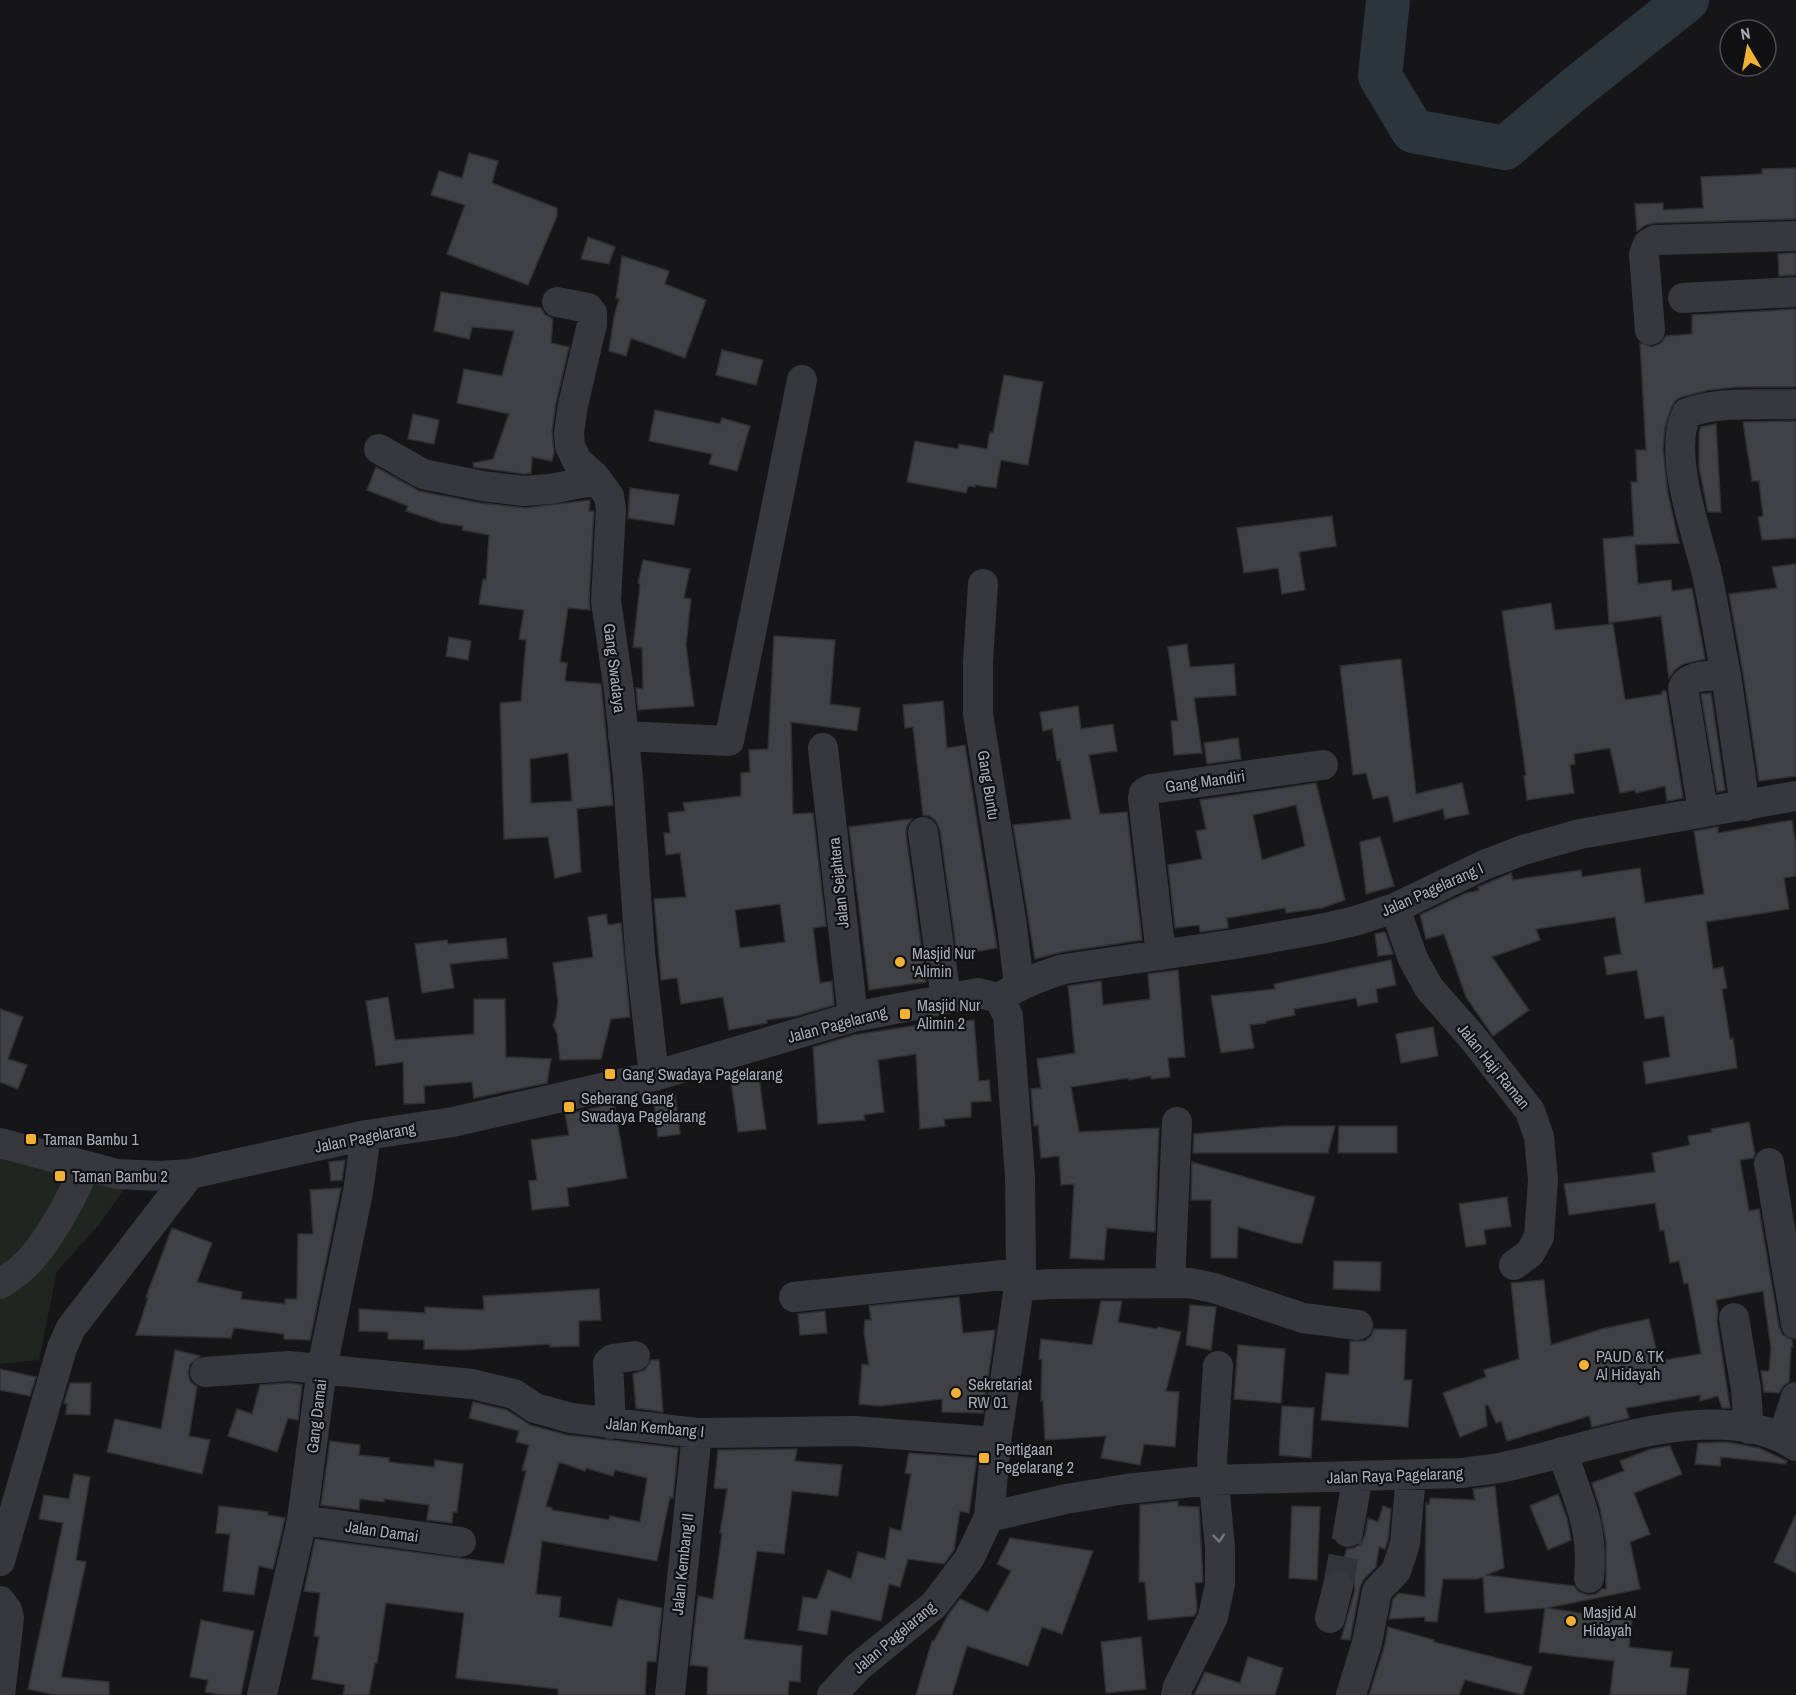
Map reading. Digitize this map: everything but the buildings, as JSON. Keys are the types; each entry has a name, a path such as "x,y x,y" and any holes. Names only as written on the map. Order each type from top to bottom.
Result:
{"street":[{"path":"1650,330 1644,254 1648,244 1654,240 1796,236"},
{"path":"1683,298 1796,292"},
{"name":"Gang Swadaya","path":"557,302 588,308 592,313 592,324 569,433 570,446 577,461 597,480 609,496 611,509 606,601 623,736 640,952 654,1076"},
{"path":"623,736 729,741 802,380"},
{"path":"1745,806 1726,675 1705,569 1686,500 1681,450 1684,419 1687,413 1695,410 1719,406 1796,404"},
{"path":"379,449 423,474 482,486 524,491 550,489 597,480"},
{"name":"Gang Buntu","path":"983,584 978,663 978,714 1012,927 1009,991"},
{"path":"1703,812 1683,688 1685,682 1691,679 1726,675"},
{"name":"Jalan Sejahtera","path":"823,748 853,1017"},
{"name":"Gang Mandiri","path":"1161,955 1144,793 1151,789 1323,765"},
{"name":"Jalan Pagelarang I","path":"1009,991 1040,976 1064,969 1320,929 1355,921 1395,908 1484,865 1523,850 1580,834 1796,796"},
{"path":"923,832 946,998"},
{"name":"Jalan Haji Raman","path":"1395,908 1413,959 1429,988 1472,1037 1530,1111 1539,1137 1543,1180 1539,1238 1530,1253 1514,1265"},
{"name":"Jalan Pagelarang","path":"0,1143 117,1174 136,1176 190,1174 366,1135 453,1122 654,1076 853,1017 946,998 1009,991 1008,1016 1020,1177 1020,1279 996,1442 989,1517 969,1559 934,1605 858,1667 832,1695"},
{"path":"1170,1282 1177,1122"},
{"name":"Gang Damai","path":"262,1695 302,1520 322,1368 356,1202 366,1135"},
{"path":"1769,1163 1796,1324"},
{"path":"0,1284 23,1268 39,1250 79,1183 85,1166"},
{"path":"0,1561 62,1348 71,1328 190,1174"},
{"path":"794,1297 1020,1279 1170,1282 1214,1288 1303,1318 1358,1325"},
{"path":"1734,1318 1746,1389 1749,1429"},
{"path":"611,1424 608,1363 612,1359 635,1356"},
{"name":"Jalan Kembang I","path":"205,1372 289,1366 472,1384 514,1394 535,1408 571,1418 697,1433 854,1431 996,1442"},
{"path":"1176,1695 1178,1686 1213,1617 1220,1584 1220,1548 1212,1480 1218,1366"},
{"path":"1790,1441 1796,1396"},
{"name":"Jalan Raya Pagelarang","path":"989,1517 1066,1499 1212,1480 1462,1473 1500,1468 1672,1426 1710,1424 1766,1431 1790,1441"},
{"name":"Jalan Kembang II","path":"670,1695 697,1433"},
{"path":"1562,1452 1587,1523 1592,1553 1589,1578"},
{"path":"1351,1695 1367,1643 1377,1591 1396,1571 1405,1544 1411,1475"},
{"path":"1348,1532 1358,1476"},
{"name":"Jalan Damai","path":"302,1520 461,1542"},
{"path":"1330,1618 1338,1586"},
{"path":"0,1601 7,1610 9,1618 0,1695"}],"shaded area":[{"path":"0,1146 130,1181 98,1226 57,1271 39,1360 0,1364"}],"waterway":[{"path":"1388,0 1380,76 1413,131 1505,148 1687,0"}],"tunnel":[{"path":"1338,1586 1348,1532"}],"place":[{"name":"Masjid Nur 'Alimin","path":"900,962"},
{"name":"Masjid Nur Alimin 2","path":"905,1014"},
{"name":"Gang Swadaya Pagelarang","path":"610,1074"},
{"name":"Seberang Gang Swadaya Pagelarang","path":"569,1107"},
{"name":"Taman Bambu 1","path":"31,1139"},
{"name":"Taman Bambu 2","path":"60,1176"},
{"name":"PAUD & TK Al Hidayah","path":"1584,1365"},
{"name":"Sekretariat RW 01","path":"956,1393"},
{"name":"Pertigaan Pegelarang 2","path":"984,1458"},
{"name":"Masjid Al Hidayah","path":"1571,1621"}]}
